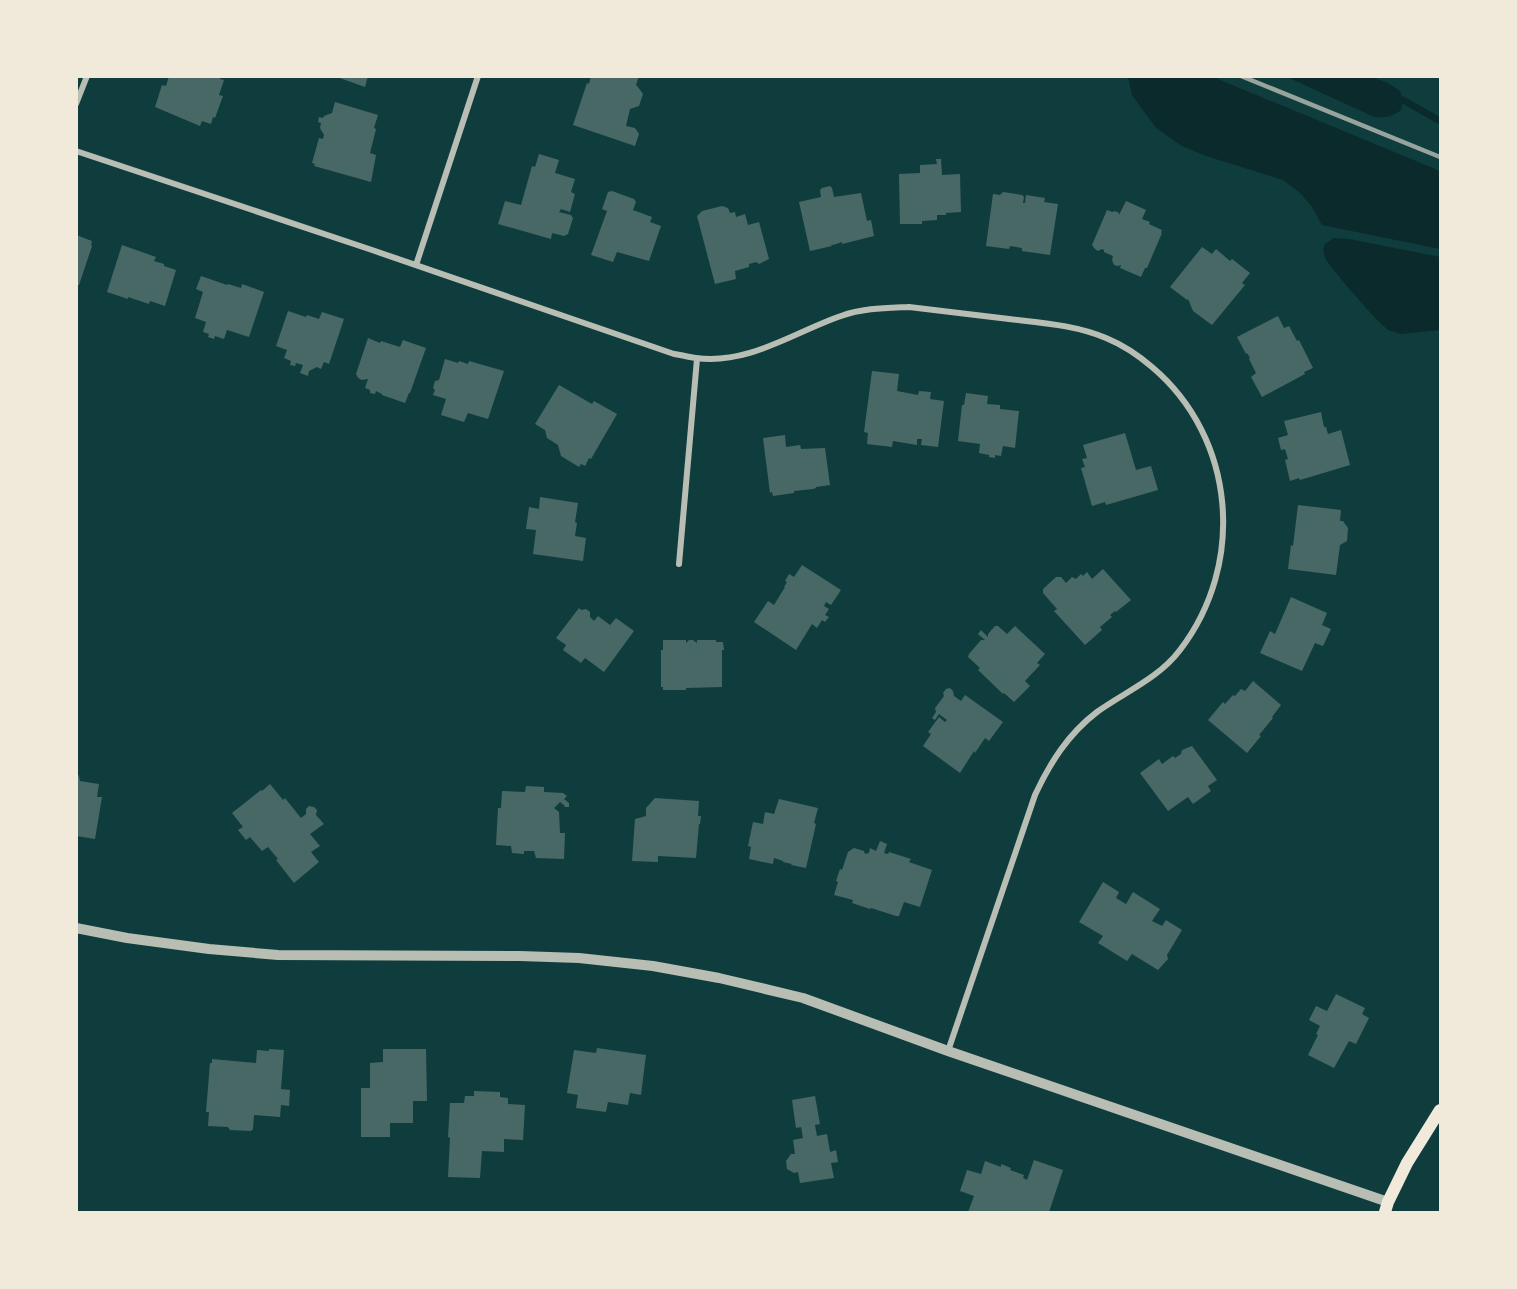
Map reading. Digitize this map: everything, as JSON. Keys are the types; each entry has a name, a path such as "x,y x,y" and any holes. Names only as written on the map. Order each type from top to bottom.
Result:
{"main road":[{"path":"1387,1207 1407,1163 1440,1110"}],"street":[{"path":"76,104 87,76"},
{"path":"416,265 478,76"},
{"path":"76,151 674,354 697,358 738,356 761,350 840,316 864,310 909,308 1060,325 1086,331 1127,348 1164,377 1193,413 1213,455 1219,480 1223,529 1222,554 1216,580 1207,606 1179,652 1140,686 1096,713 1078,729 1062,747 1047,770 1035,795 948,1051"},
{"path":"679,564 697,358"},
{"path":"76,928 127,939 266,954 567,958 653,966 719,978 803,998 1387,1207"}],"water":[{"path":"1128,77 1213,77 1440,171 1440,249 1322,225 1312,207 1300,193 1283,180 1206,156 1182,146 1156,128 1132,95"},
{"path":"1287,77 1371,77 1388,83 1400,91 1403,100 1401,110 1387,117 1372,116"},
{"path":"1334,238 1440,257 1440,330 1401,334 1388,330 1326,260 1323,250 1325,244"}],"building":[{"path":"169,76 221,76 220,79 224,80 219,95 223,96 211,124 202,121 200,126 155,107 162,85 166,86"},
{"path":"334,76 368,76 365,87"},
{"path":"591,76 639,76 636,85 643,94 639,106 630,109 626,126 635,128 639,134 635,146 573,125"},
{"path":"335,102 378,115 370,153 376,155 371,182 314,166 315,164 312,163 319,138 323,139 324,135 320,128 321,123 318,122 319,117 323,118 332,113"},
{"path":"539,154 559,160 555,173 575,179 571,192 575,194 570,212 561,209 559,212 571,215 573,218 568,234 564,236 552,233 551,239 498,224 505,201 521,205 532,166 535,167"},
{"path":"936,159 941,159 942,175 960,174 961,212 937,215 937,220 922,221 922,224 900,224 899,174 920,173 920,165 937,164"},
{"path":"830,186 834,197 861,193 867,221 871,220 874,236 842,244 842,242 831,244 832,246 810,251 799,202 821,197 820,190"},
{"path":"612,191 634,199 636,202 633,210 652,217 650,222 661,226 649,261 617,252 613,262 591,255 607,211 602,209 608,192"},
{"path":"1003,192 1022,195 1023,203 1025,203 1026,195 1045,198 1044,202 1058,204 1050,255 1022,251 1022,248 1010,246 1009,249 986,246 993,194 1000,195"},
{"path":"1126,201 1146,210 1142,219 1162,230 1147,268 1141,277 1120,268 1121,265 1114,265 1113,256 1102,249 1098,251 1092,245 1107,210 1115,211 1119,215"},
{"path":"722,206 728,208 730,213 735,212 736,217 745,214 748,225 759,222 769,259 759,264 756,262 749,264 749,267 735,271 736,279 715,284 697,216 702,211"},
{"path":"76,235 92,241 79,285 76,285"},
{"path":"122,245 156,257 154,261 176,270 165,306 150,301 149,304 128,297 128,299 107,292"},
{"path":"1202,247 1212,254 1216,249 1250,273 1242,283 1245,285 1212,325 1193,311 1188,299 1170,287"},
{"path":"201,276 241,288 242,284 264,292 249,337 227,330 224,339 215,336 214,339 203,332 206,322 195,318 203,292 196,289"},
{"path":"288,311 319,319 322,312 344,319 329,364 324,362 321,369 317,367 309,371 308,376 300,373 303,365 296,363 295,366 290,365 291,361 284,358 287,350 276,346"},
{"path":"1278,316 1284,328 1289,326 1297,341 1299,340 1313,368 1262,397 1251,377 1256,373 1250,358 1237,337"},
{"path":"368,338 400,347 403,340 426,348 405,403 376,391 375,394 370,393 370,390 365,388 368,379 358,378 356,374"},
{"path":"445,359 468,364 469,361 504,371 488,419 468,413 464,422 441,415 446,399 433,395 435,390 433,388 435,381 439,380"},
{"path":"872,371 899,374 897,391 918,395 919,391 931,392 930,399 944,401 938,447 921,445 922,439 917,439 917,445 893,441 892,447 867,444 868,433 864,432"},
{"path":"559,385 592,404 594,401 617,414 585,466 581,464 579,467 561,456 558,445 547,438 545,430 535,424"},
{"path":"966,393 988,396 987,404 1000,405 1000,409 1019,411 1015,448 1003,446 1001,456 995,455 995,458 979,453 980,444 958,441 962,405 964,405"},
{"path":"1321,412 1328,434 1341,430 1350,465 1290,481 1285,460 1288,459 1285,449 1281,450 1278,438 1288,435 1284,421"},
{"path":"1125,433 1136,470 1151,466 1158,490 1106,505 1105,502 1092,506 1081,468 1085,467 1082,459 1087,458 1083,445"},
{"path":"785,435 786,447 800,445 801,449 825,448 830,485 773,496 772,492 770,493 763,438"},
{"path":"540,497 578,503 575,536 586,538 583,561 533,554 536,530 526,529 529,507 539,509"},
{"path":"1298,505 1341,510 1340,521 1343,521 1348,528 1347,541 1340,545 1336,575 1288,569"},
{"path":"802,565 841,590 831,605 826,602 824,606 829,609 825,615 829,617 825,622 822,620 817,628 812,624 796,650 754,622 768,601 774,605 785,587 789,574 794,577"},
{"path":"1103,569 1131,600 1110,615 1112,617 1100,627 1102,630 1085,645 1054,611 1057,609 1043,593 1043,589 1056,577 1061,577 1066,583 1072,577 1076,579 1087,572 1092,579"},
{"path":"1291,597 1327,613 1322,625 1331,629 1323,646 1315,643 1302,671 1260,653 1270,631 1275,634"},
{"path":"579,608 590,612 590,617 594,621 598,616 610,625 616,618 634,631 604,672 585,658 581,663 563,650 566,645 556,638"},
{"path":"995,626 1007,634 1015,626 1045,654 1037,663 1040,665 1025,681 1030,686 1014,702 978,670 980,668 968,657 981,640 985,640 978,634 981,630 988,637"},
{"path":"663,640 686,640 686,643 689,640 697,643 697,640 723,642 722,687 663,690 661,687 661,650 663,650"},
{"path":"1253,681 1281,705 1247,753 1208,720 1223,702 1225,704 1241,689 1245,691"},
{"path":"950,688 954,696 961,701 965,695 1003,722 989,741 985,738 975,753 974,751 960,773 923,746 931,734 928,732 939,717 945,722 947,720 939,714 935,720 932,718 936,712 935,708 944,696 943,693"},
{"path":"1192,746 1217,780 1208,786 1211,791 1193,804 1188,797 1168,811 1140,773 1159,759 1162,764"},
{"path":"76,772 80,781 99,784 97,797 102,797 95,839 76,836"},
{"path":"270,784 301,818 306,814 309,806 314,807 317,810 316,815 324,824 310,834 320,846 311,852 319,862 294,883 268,847 262,851 250,837 246,840 238,830 243,827 232,813"},
{"path":"526,786 544,787 544,792 563,793 567,796 564,799 569,803 569,807 564,807 560,802 554,808 559,812 560,833 565,833 564,859 536,858 534,851 524,851 524,854 512,853 511,846 496,845 498,808 501,808 502,791 525,792"},
{"path":"655,798 699,801 698,816 701,816 696,858 658,856 658,862 632,861 635,819 646,816 646,808"},
{"path":"779,799 818,808 806,868 774,858 773,864 749,859 751,847 748,846 753,822 763,824 765,812 774,814"},
{"path":"880,841 887,844 884,853 889,852 911,859 909,862 932,870 920,907 904,902 899,916 870,909 852,903 853,900 834,895 838,882 836,881 848,852 854,848 864,851 865,854 869,853 870,848 876,851"},
{"path":"1103,882 1119,892 1116,898 1126,904 1133,892 1160,909 1152,921 1162,926 1166,920 1182,930 1167,955 1168,959 1158,970 1132,954 1127,961 1098,943 1103,936 1079,922"},
{"path":"1336,994 1365,1008 1362,1014 1369,1018 1356,1044 1349,1041 1334,1068 1308,1055 1320,1026 1309,1020 1316,1006 1327,1011"},
{"path":"597,1048 646,1055 641,1095 630,1093 628,1105 608,1102 606,1112 576,1108 578,1095 567,1093 574,1050 596,1053"},
{"path":"269,1049 284,1050 281,1089 290,1090 289,1106 281,1105 280,1117 254,1115 251,1131 208,1126 209,1112 206,1112 212,1059 256,1063 257,1050 269,1051"},
{"path":"383,1049 426,1049 427,1101 413,1101 413,1123 390,1123 390,1137 361,1137 361,1088 370,1088 370,1063 383,1062"},
{"path":"474,1091 500,1092 500,1097 508,1098 508,1104 525,1105 523,1140 504,1139 504,1152 482,1151 480,1178 448,1177 450,1103 464,1103 465,1096 474,1096"},
{"path":"815,1096 820,1124 815,1125 817,1136 827,1134 830,1152 836,1150 838,1162 831,1163 834,1178 800,1183 798,1172 794,1173 787,1169 786,1161 791,1154 795,1154 793,1140 803,1138 801,1127 796,1128 792,1100"},
{"path":"1034,1160 1063,1170 1049,1212 968,1212 974,1196 960,1191 967,1170 981,1174 985,1161 1011,1168 1010,1170 1024,1175 1023,1178 1027,1180"}],"waterway":[{"path":"1403,100 1440,121"}],"railway":[{"path":"1241,76 1440,157"}]}
